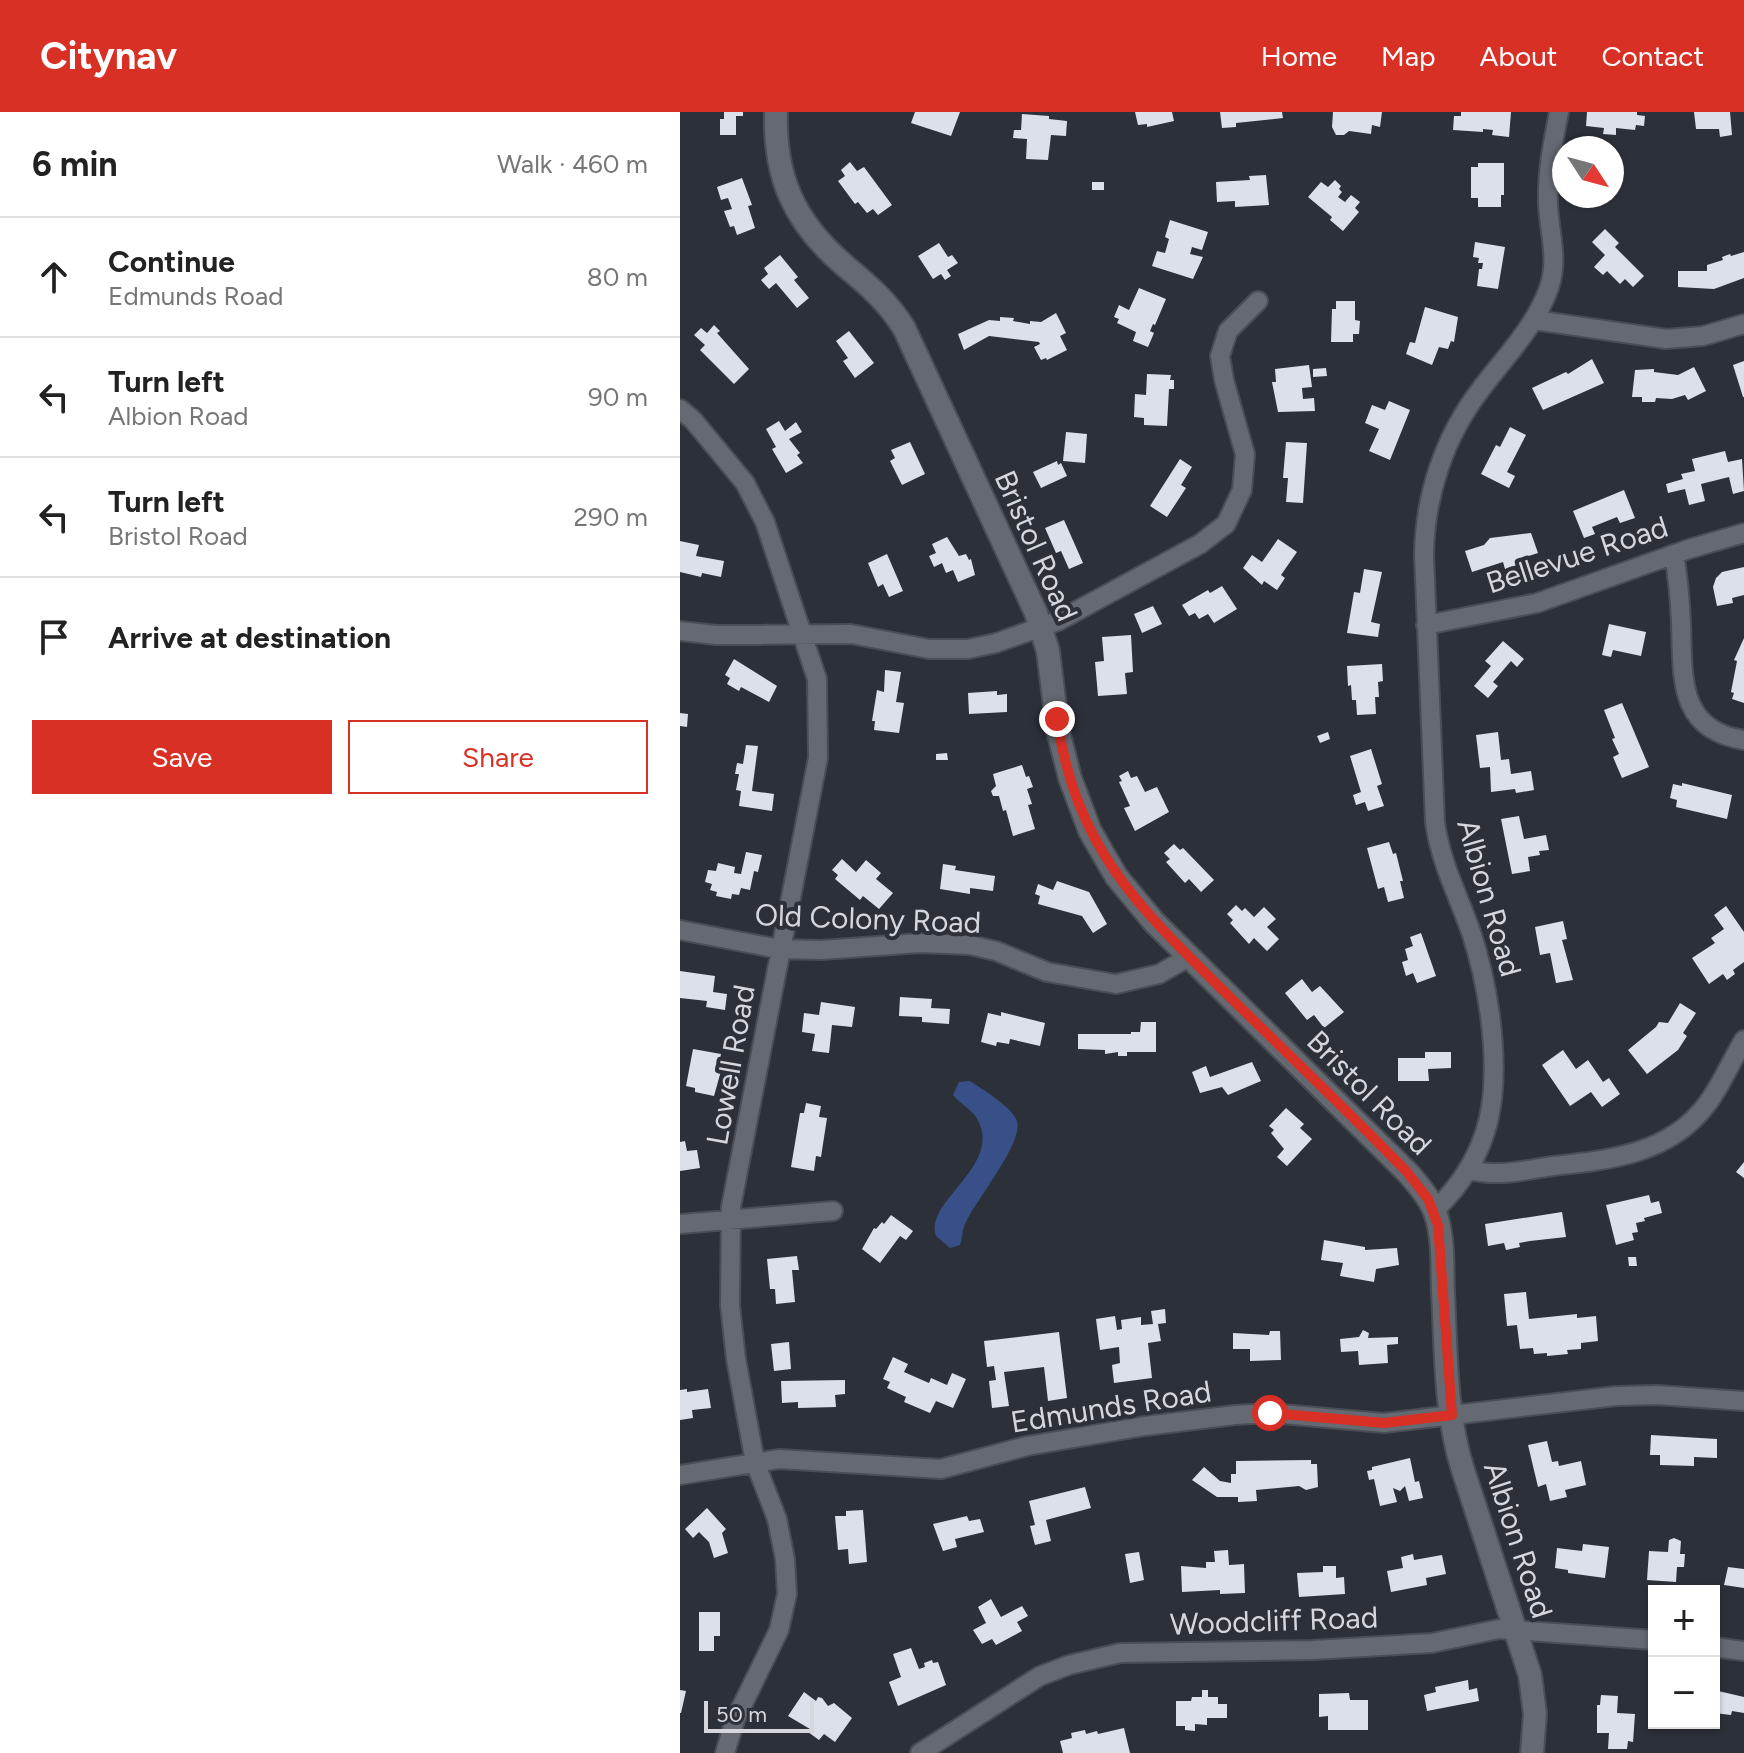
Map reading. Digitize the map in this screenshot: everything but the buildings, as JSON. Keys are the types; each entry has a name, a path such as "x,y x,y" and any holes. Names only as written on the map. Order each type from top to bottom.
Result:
{"street":[{"name":"Bristol Road","path":"776,112 775,144 781,174 795,209 821,242 879,296 900,322 923,365 1041,628 1061,743 1085,821 1123,886 1189,957 1407,1172 1424,1192 1434,1211"},
{"name":"Albion Road","path":"1532,1753 1535,1726 1532,1684 1460,1460 1452,1415 1440,1242 1434,1211 1456,1188 1468,1169 1492,1111 1495,1088 1493,1044 1478,955 1442,858 1436,832 1430,750 1425,524 1435,477 1466,410 1534,320 1545,298 1554,266 1548,195 1550,160 1559,112"},
{"path":"680,631 716,635 851,634 949,650 987,645 1041,628 1200,544 1220,530 1230,518 1242,490 1246,461 1220,356 1228,331 1258,301"},
{"path":"1534,320 1666,339 1703,336 1744,324"},
{"name":"Lowell Road","path":"680,409 693,420 745,483 765,522 817,679 818,758 779,949 731,1220 730,1305 736,1359 755,1462 777,1519 785,1559 787,1594 779,1630 735,1720 725,1753"},
{"name":"Bellevue Road","path":"1426,625 1537,603 1674,554 1744,533"},
{"path":"1674,554 1687,698 1696,714 1709,727 1726,736 1744,740"},
{"name":"Old Colony Road","path":"680,930 779,949 821,950 920,943 970,945 996,951 1047,972 1116,984 1159,974 1189,957"},
{"path":"1468,1169 1495,1173 1594,1162 1636,1154 1655,1146 1682,1130 1704,1108 1744,1040"},
{"path":"680,1224 833,1211"},
{"name":"Edmunds Road","path":"680,1475 755,1462 806,1459 941,1469 1027,1446 1235,1415 1270,1413 1384,1423 1616,1396 1657,1395 1744,1401"},
{"name":"Woodcliff Road","path":"920,1753 1040,1676 1069,1665 1120,1653 1313,1650 1432,1643 1491,1629 1648,1640"},
{"path":"1720,1648 1744,1651"}],"shaded area":[{"path":"970,1081 1010,1110 1017,1121 1017,1131 1005,1159 963,1229 960,1245 950,1248 936,1236 935,1223 941,1209 973,1167 981,1151 982,1134 976,1117 953,1095 959,1082"}],"route":[{"path":"1057,719 1066,767 1081,811 1100,850 1123,886 1189,957 1407,1172 1424,1192 1434,1211 1440,1242 1452,1415 1384,1423 1270,1413"}]}
